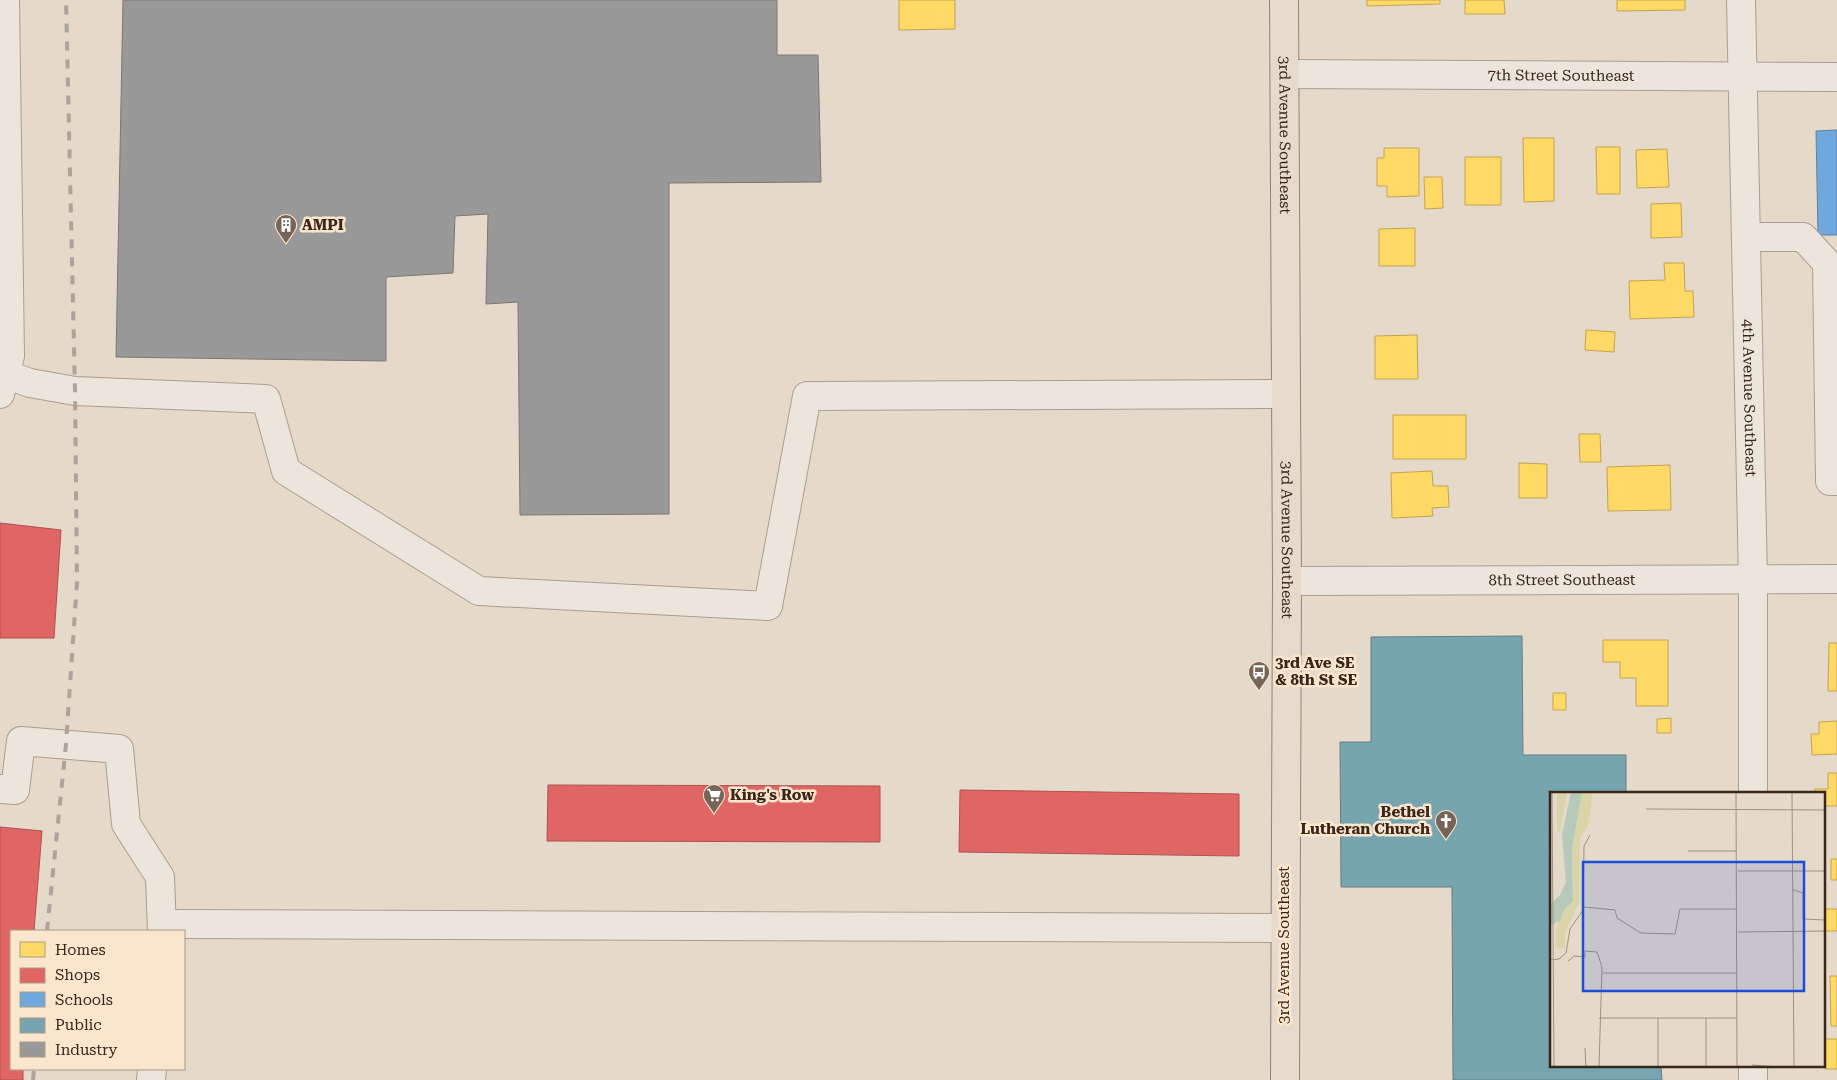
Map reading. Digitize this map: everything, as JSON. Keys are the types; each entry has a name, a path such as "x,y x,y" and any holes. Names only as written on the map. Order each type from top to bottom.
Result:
{"main road":[{"name":"3rd Avenue Southeast","path":"1284,0 1287,581 1284,1080"}],"street":[{"path":"5,0 10,356 3,384 30,383 75,391 266,399 286,471 479,590 768,606 807,396 1285,394"},
{"name":"4th Avenue Southeast","path":"1741,0 1753,581 1753,792"},
{"name":"7th Street Southeast","path":"1285,74 1837,77"},
{"path":"1746,237 1803,237 1827,263 1830,481 1837,481"},
{"name":"8th Street Southeast","path":"1287,581 1753,581 1837,579"},
{"path":"0,789 15,790 20,741 119,749 126,824 160,877 163,928 1284,928"}],"building: Homes":[{"path":"899,0 955,0 955,29 899,30"},
{"path":"1367,0 1440,0 1440,4 1367,6"},
{"path":"1465,0 1504,0 1505,14 1465,14"},
{"path":"1617,0 1685,0 1685,10 1617,11"},
{"path":"1523,138 1554,138 1554,201 1524,202"},
{"path":"1596,147 1620,147 1620,194 1597,194"},
{"path":"1384,148 1419,148 1419,196 1387,197 1387,186 1377,186 1377,158 1384,158"},
{"path":"1667,149 1669,187 1637,188 1636,150"},
{"path":"1465,157 1501,157 1501,205 1465,205"},
{"path":"1424,177 1442,177 1443,208 1425,209"},
{"path":"1681,203 1682,237 1651,238 1651,204"},
{"path":"1415,228 1415,266 1379,266 1379,229"},
{"path":"1664,263 1684,263 1685,291 1693,291 1694,317 1630,319 1629,281 1665,280"},
{"path":"1586,330 1615,332 1614,352 1585,350"},
{"path":"1417,335 1418,379 1375,379 1375,336"},
{"path":"1393,415 1466,415 1466,459 1393,459"},
{"path":"1579,434 1600,434 1601,462 1580,462"},
{"path":"1519,463 1547,464 1547,498 1519,498"},
{"path":"1670,465 1671,510 1608,511 1607,467"},
{"path":"1432,471 1433,486 1448,486 1449,507 1432,508 1433,516 1392,518 1391,473"},
{"path":"1603,640 1668,640 1668,706 1636,706 1636,678 1620,678 1620,662 1603,662"},
{"path":"1829,643 1837,643 1837,691 1828,691"},
{"path":"1553,693 1566,693 1566,710 1553,710"},
{"path":"1671,718 1671,733 1657,733 1657,719"},
{"path":"1837,721 1837,754 1812,755 1811,734 1819,734 1819,722"},
{"path":"1828,773 1837,773 1837,806 1824,806 1824,792 1815,792 1815,789 1828,789"},
{"path":"1831,859 1837,859 1837,880 1831,880"},
{"path":"1825,909 1837,909 1837,931 1825,931"},
{"path":"1830,976 1837,976 1837,1026 1831,1026"},
{"path":"1825,1039 1837,1039 1837,1069 1825,1069"}],"building: Shops":[{"path":"0,523 61,530 54,638 0,638"},
{"name":"King's Row","path":"548,785 880,786 880,842 547,841"},
{"path":"960,790 1239,794 1239,856 959,852"},
{"path":"0,827 42,831 34,930 10,930 10,1070 23,1070 23,1080 0,1080"}],"building: Schools":[{"path":"1837,130 1837,235 1818,235 1816,131"}],"building: Public":[{"name":"Bethel Lutheran Church","path":"1522,636 1523,755 1626,755 1626,792 1550,792 1550,1068 1661,1068 1662,1080 1453,1080 1452,887 1341,887 1340,742 1371,742 1371,637"}],"building: Industry":[{"name":"AMPI","path":"123,0 777,0 777,55 818,55 821,182 669,183 669,514 520,515 518,302 486,304 488,214 455,216 453,273 386,277 386,361 116,357"}],"railway":[{"path":"47,930 66,744 77,582 75,391 66,0"},
{"path":"33,1080 34,1070"}],"place":[{"name":"AMPI","path":"286,244"},
{"name":"3rd Ave SE & 8th St SE","path":"1259,691"},
{"name":"King's Row","path":"714,814"},
{"name":"Bethel Lutheran Church","path":"1446,840"}]}
